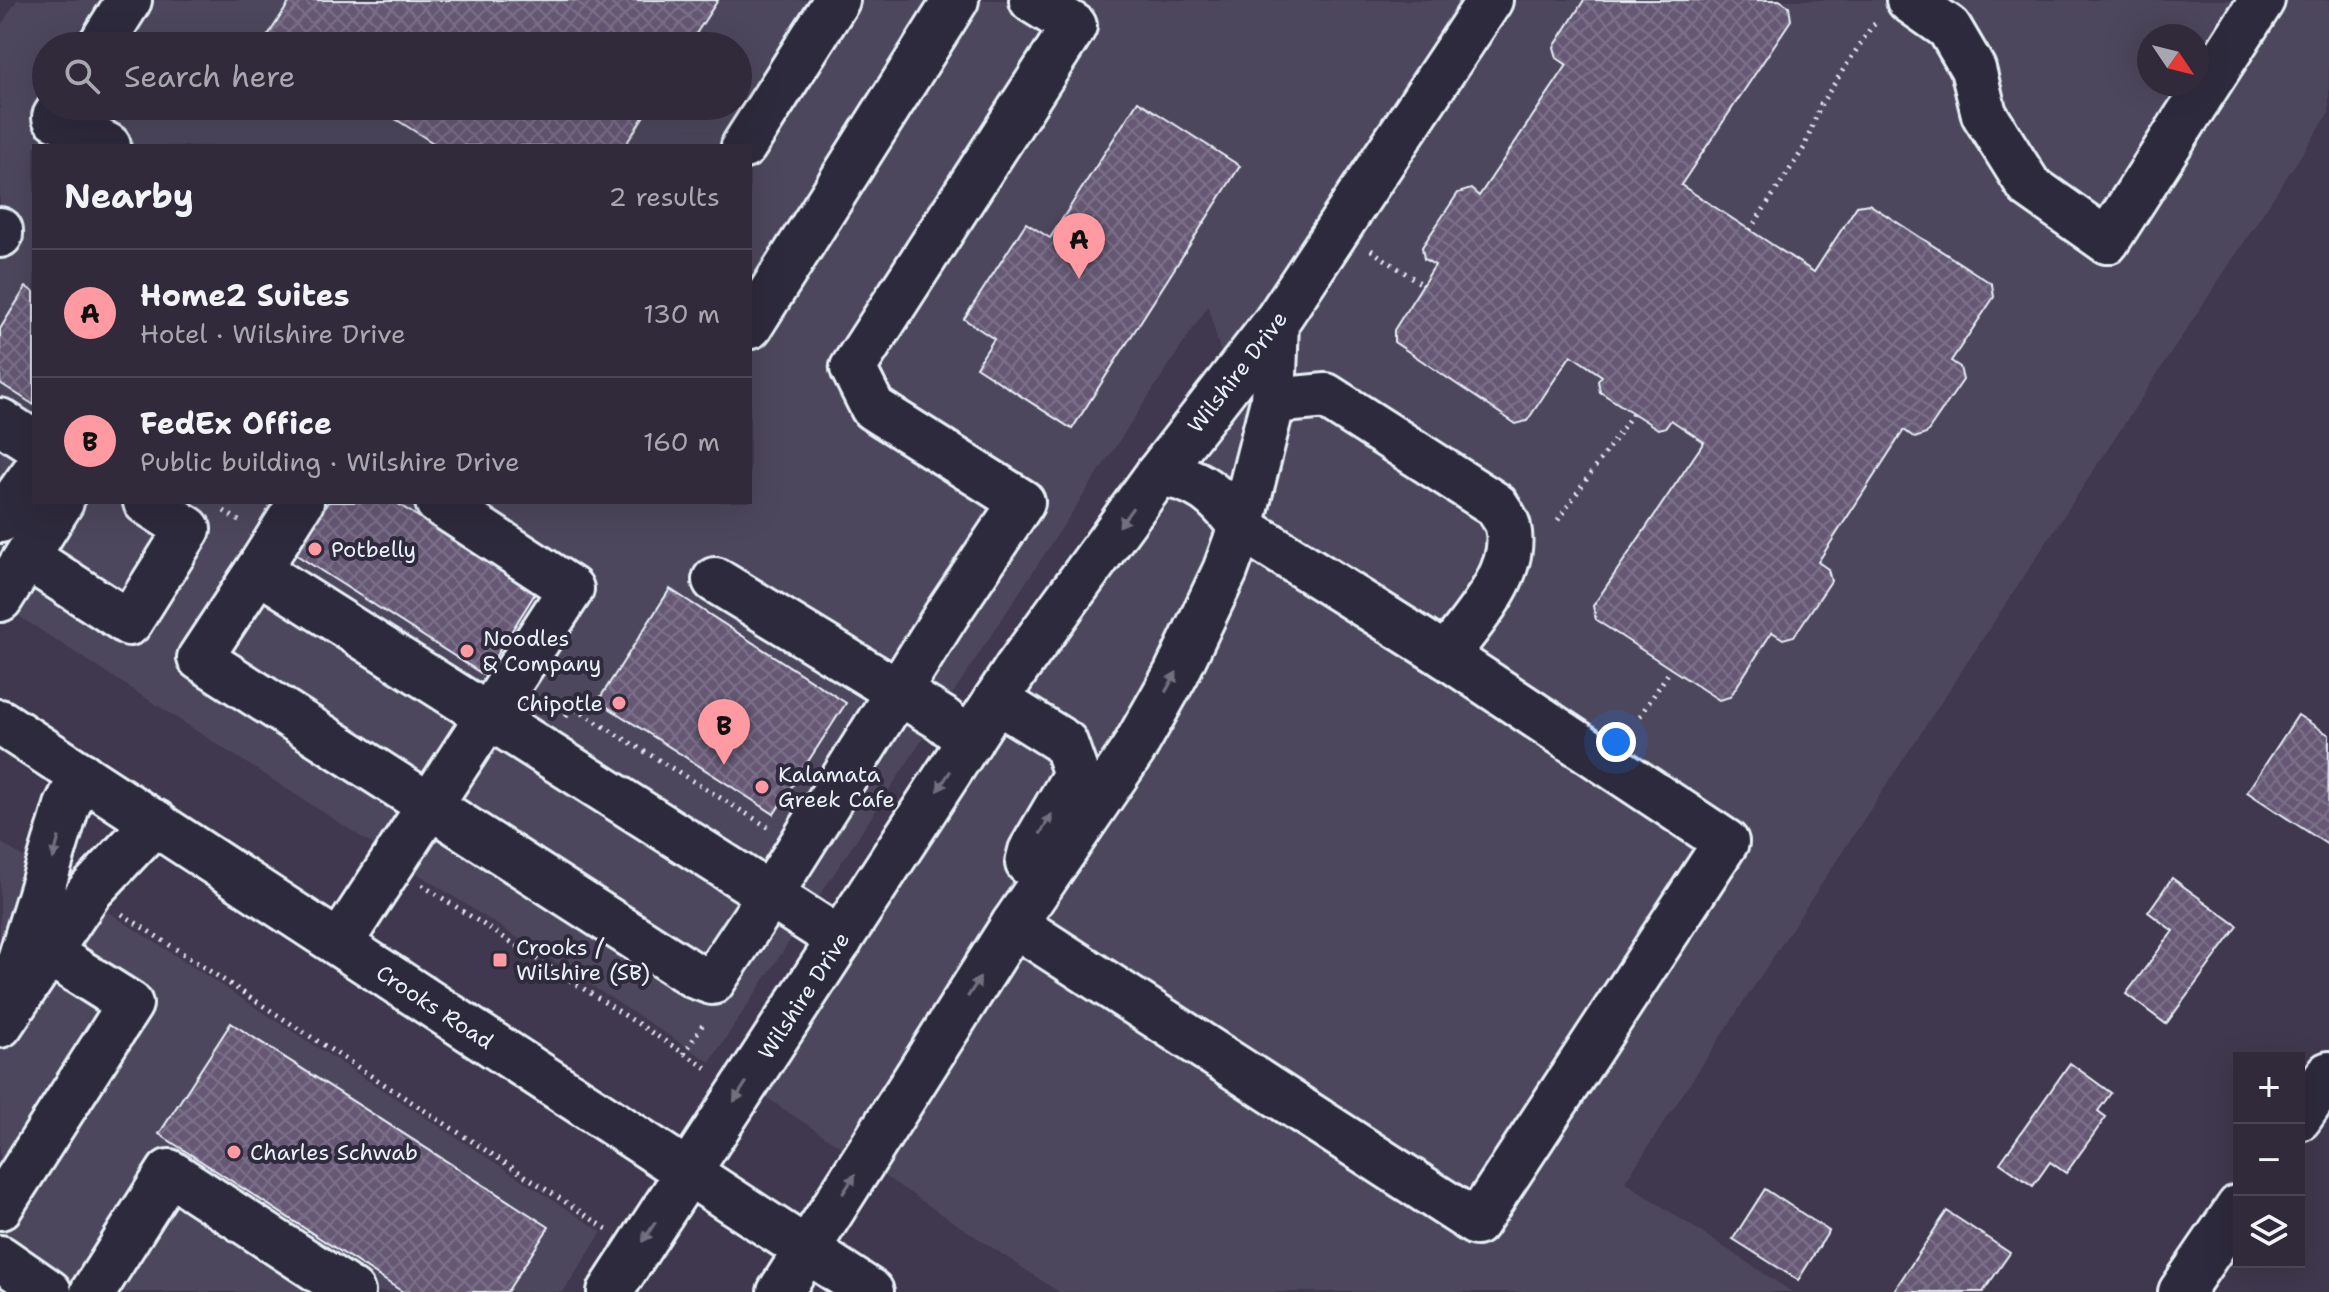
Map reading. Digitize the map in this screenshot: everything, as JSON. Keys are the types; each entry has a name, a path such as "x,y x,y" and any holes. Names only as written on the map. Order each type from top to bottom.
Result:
{"street":[{"path":"109,32 129,0"},
{"path":"745,144 837,0"},
{"path":"752,323 956,0"},
{"path":"300,504 200,658 695,976 712,982 1022,502 873,408 853,368 1074,26 1032,0"},
{"path":"1276,322 1490,0"},
{"path":"1897,9 1949,28 1973,69 1984,114 2029,186 2107,241 2262,0"},
{"path":"60,120 104,144"},
{"name":"Wilshire Drive","path":"780,1292 1014,924 1140,737 1225,571 1241,527 1273,401 1276,322"},
{"name":"Wilshire Drive","path":"610,1292 996,700 1158,474 1276,322"},
{"path":"1273,401 1326,396 1496,505 1508,527 1508,551 1503,573 1446,656"},
{"path":"0,421 32,442"},
{"name":"Wilshire Drive","path":"1158,474 1183,476 1221,500 1241,527"},
{"path":"0,520 32,476"},
{"path":"0,599 60,504"},
{"path":"27,557 129,623 188,529 149,504"},
{"path":"340,943 571,589 441,504"},
{"path":"1014,924 1476,1223 1726,842 1446,656 1241,527"},
{"path":"258,570 840,940"},
{"path":"715,580 941,718 970,741"},
{"name":"Wilshire Drive","path":"996,700 1065,743 1076,774 1031,851 1014,924"},
{"name":"Crooks Road","path":"0,722 871,1292"},
{"path":"8,1013 20,960 67,806 82,775"},
{"path":"8,1013 89,892 155,822"},
{"path":"0,1207 130,1004 49,953"},
{"path":"2305,1109 2329,1074"},
{"path":"93,1292 169,1172 352,1292"},
{"path":"2181,1292 2233,1216"},
{"path":"0,1258 49,1292"}],"path":[{"path":"1750,230 1804,148 1821,104 1872,26 1897,9"},
{"path":"1360,242 1423,285"},
{"path":"1558,520 1633,413"},
{"path":"1640,716 1671,669"},
{"path":"564,719 572,707 780,834"},
{"path":"391,865 721,1079"},
{"path":"112,907 610,1231"},
{"path":"684,1054 707,1019"}],"shaded area":[{"path":"17,0 2329,0 2329,113 1625,1182 1792,1292 1059,1292 764,1096 985,756 1076,627 1237,413 1208,306 710,1062 0,604 0,27"},
{"path":"0,842 602,1232 563,1292 0,1292"}],"building":[{"path":"291,0 718,0 697,32 270,32"},
{"path":"1584,0 1779,0 1789,6 1791,20 1681,185 1814,272 1857,206 1869,204 1992,284 1994,297 1951,361 1960,367 1963,380 1926,434 1915,438 1904,430 1818,562 1828,569 1831,581 1794,636 1783,639 1772,632 1730,697 1719,700 1596,620 1593,606 1704,442 1671,420 1666,427 1658,429 1600,392 1598,381 1602,376 1571,355 1527,421 1516,424 1394,342 1394,330 1435,265 1424,259 1422,247 1458,193 1471,189 1479,196 1567,65 1557,58 1554,47"},
{"path":"1138,101 1240,166 1072,429 976,367 994,339 964,319 1026,223 1050,238"},
{"path":"397,120 641,120 626,144 435,144"},
{"path":"26,287 32,291 32,404 0,383 0,329"},
{"path":"327,504 398,504 536,592 484,675 295,554"},
{"path":"670,589 846,703 774,814 598,701"},
{"path":"2298,715 2329,735 2328,845 2247,792"},
{"path":"2172,878 2238,926 2166,1024 2126,994 2173,931 2148,912"},
{"path":"231,1023 549,1227 507,1292 403,1292 159,1134"},
{"path":"2070,1063 2111,1093 2098,1111 2106,1117 2066,1173 2050,1162 2033,1186 2000,1163"},
{"path":"1765,1189 1829,1231 1798,1280 1733,1239"},
{"path":"1947,1211 2010,1253 1983,1292 1893,1292"}],"place":[{"name":"Home2 Suites","path":"1079,279"},
{"name":"Potbelly","path":"315,549"},
{"name":"Noodles & Company","path":"467,651"},
{"name":"Chipotle","path":"619,703"},
{"name":"FedEx Office","path":"724,765"},
{"name":"Kalamata Greek Cafe","path":"762,787"},
{"name":"Crooks / Wilshire (SB)","path":"500,960"},
{"name":"Charles Schwab","path":"234,1152"}]}
